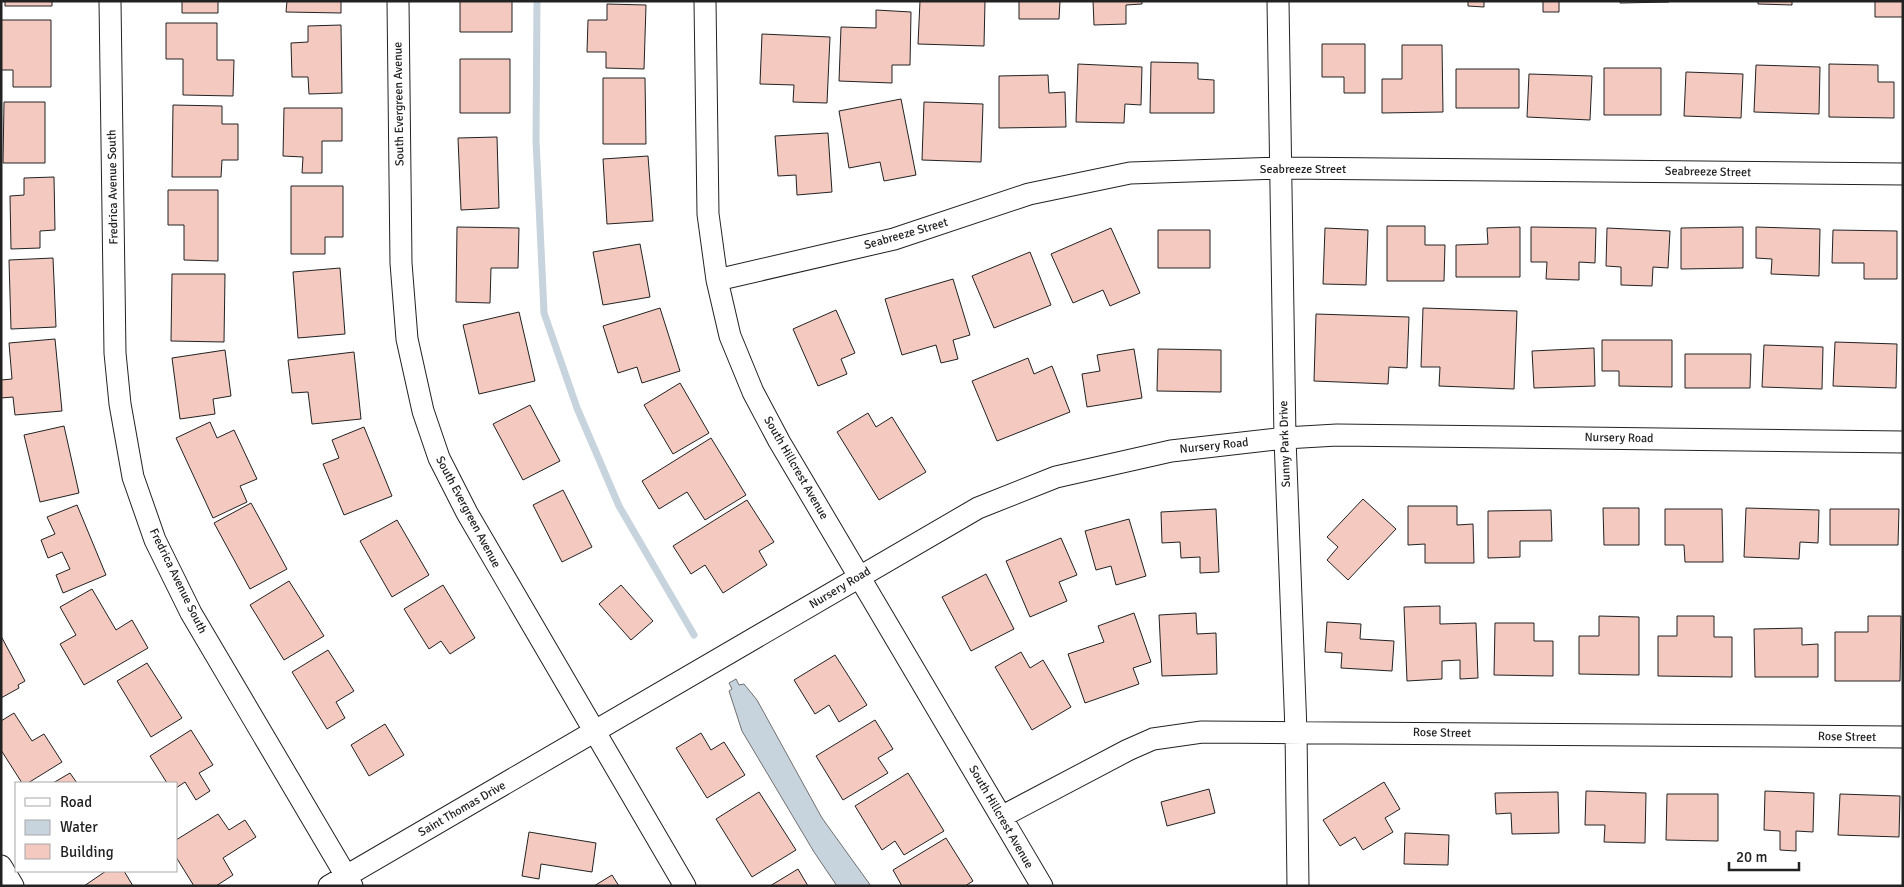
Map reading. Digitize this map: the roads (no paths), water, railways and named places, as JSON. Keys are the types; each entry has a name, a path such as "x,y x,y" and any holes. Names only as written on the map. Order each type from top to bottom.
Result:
{"street":[{"name":"Fredrica Avenue South","path":"110,1 115,353 120,404 133,478 155,540 191,613 342,882"},
{"name":"South Evergreen Avenue","path":"398,1 401,263 407,339 423,411 439,458 467,513 685,886"},
{"name":"South Hillcrest Avenue","path":"705,1 708,214 717,280 730,336 752,392 779,441 1042,886"},
{"name":"Sunny Park Drive","path":"1278,1 1284,438 1296,731 1298,886"},
{"name":"Seabreeze Street","path":"717,280 894,239 1029,194 1121,175 1281,168 1903,174"},
{"name":"Nursery Road","path":"596,732 978,508 1056,477 1171,451 1284,438 1337,435 1903,442"},
{"name":"Rose Street","path":"1001,817 1128,750 1153,740 1202,732 1296,731 1903,738"},
{"name":"Saint Thomas Drive","path":"342,882 596,732"},
{"path":"1,866 13,886"}],"water":[{"path":"736,679 739,685 744,684 757,700 822,818 871,886 837,886 814,852 742,731 729,691 732,689 729,683"}],"waterway":[{"path":"537,1 536,140 544,313 577,408 619,506 694,635"}]}
